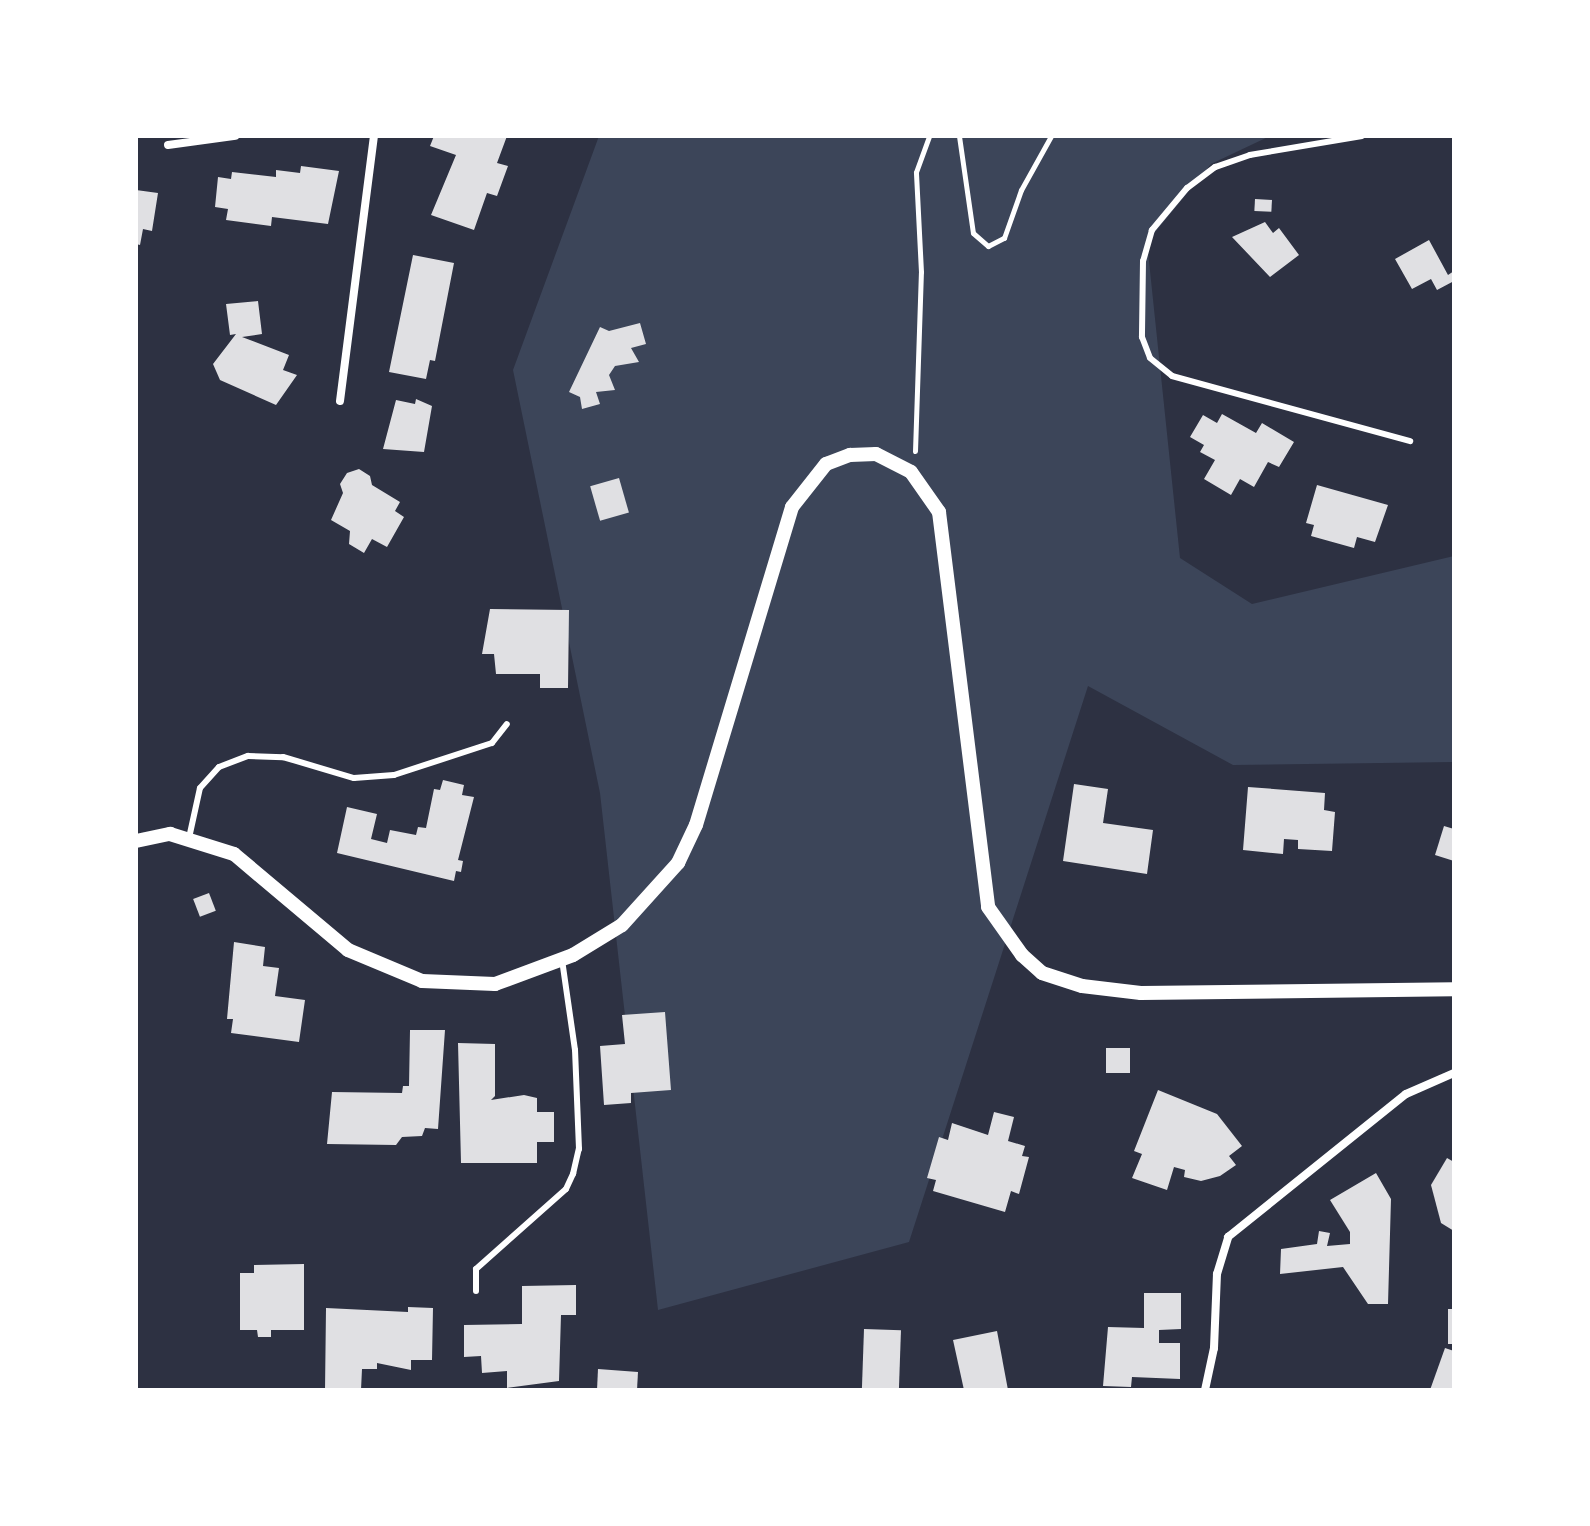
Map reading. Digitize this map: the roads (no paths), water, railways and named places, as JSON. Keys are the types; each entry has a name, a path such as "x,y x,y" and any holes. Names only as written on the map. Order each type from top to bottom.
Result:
{"street":[{"path":"168,145 235,136"},
{"path":"340,401 374,136"},
{"path":"136,841 170,834 234,854 262,872 348,950 422,981 495,984 562,960 622,925 678,863 696,825 792,507 808,481 826,464 850,455 876,454 911,472 939,512 946,542 988,907 1022,955 1042,973 1082,986 1141,993 1454,989"},
{"path":"1205,1390 1214,1348 1217,1274 1228,1237 1406,1094 1454,1073"}],"lane":[{"path":"1362,136 1250,155 1215,167 1187,188 1152,230 1143,261 1142,337 1150,358 1172,376 1410,441"},
{"path":"189,838 200,788 219,767 248,756 283,757 354,778 394,775 492,743 507,724"},
{"path":"476,1291 476,1269 566,1189 573,1174 579,1149 575,1050 562,960"}]}
